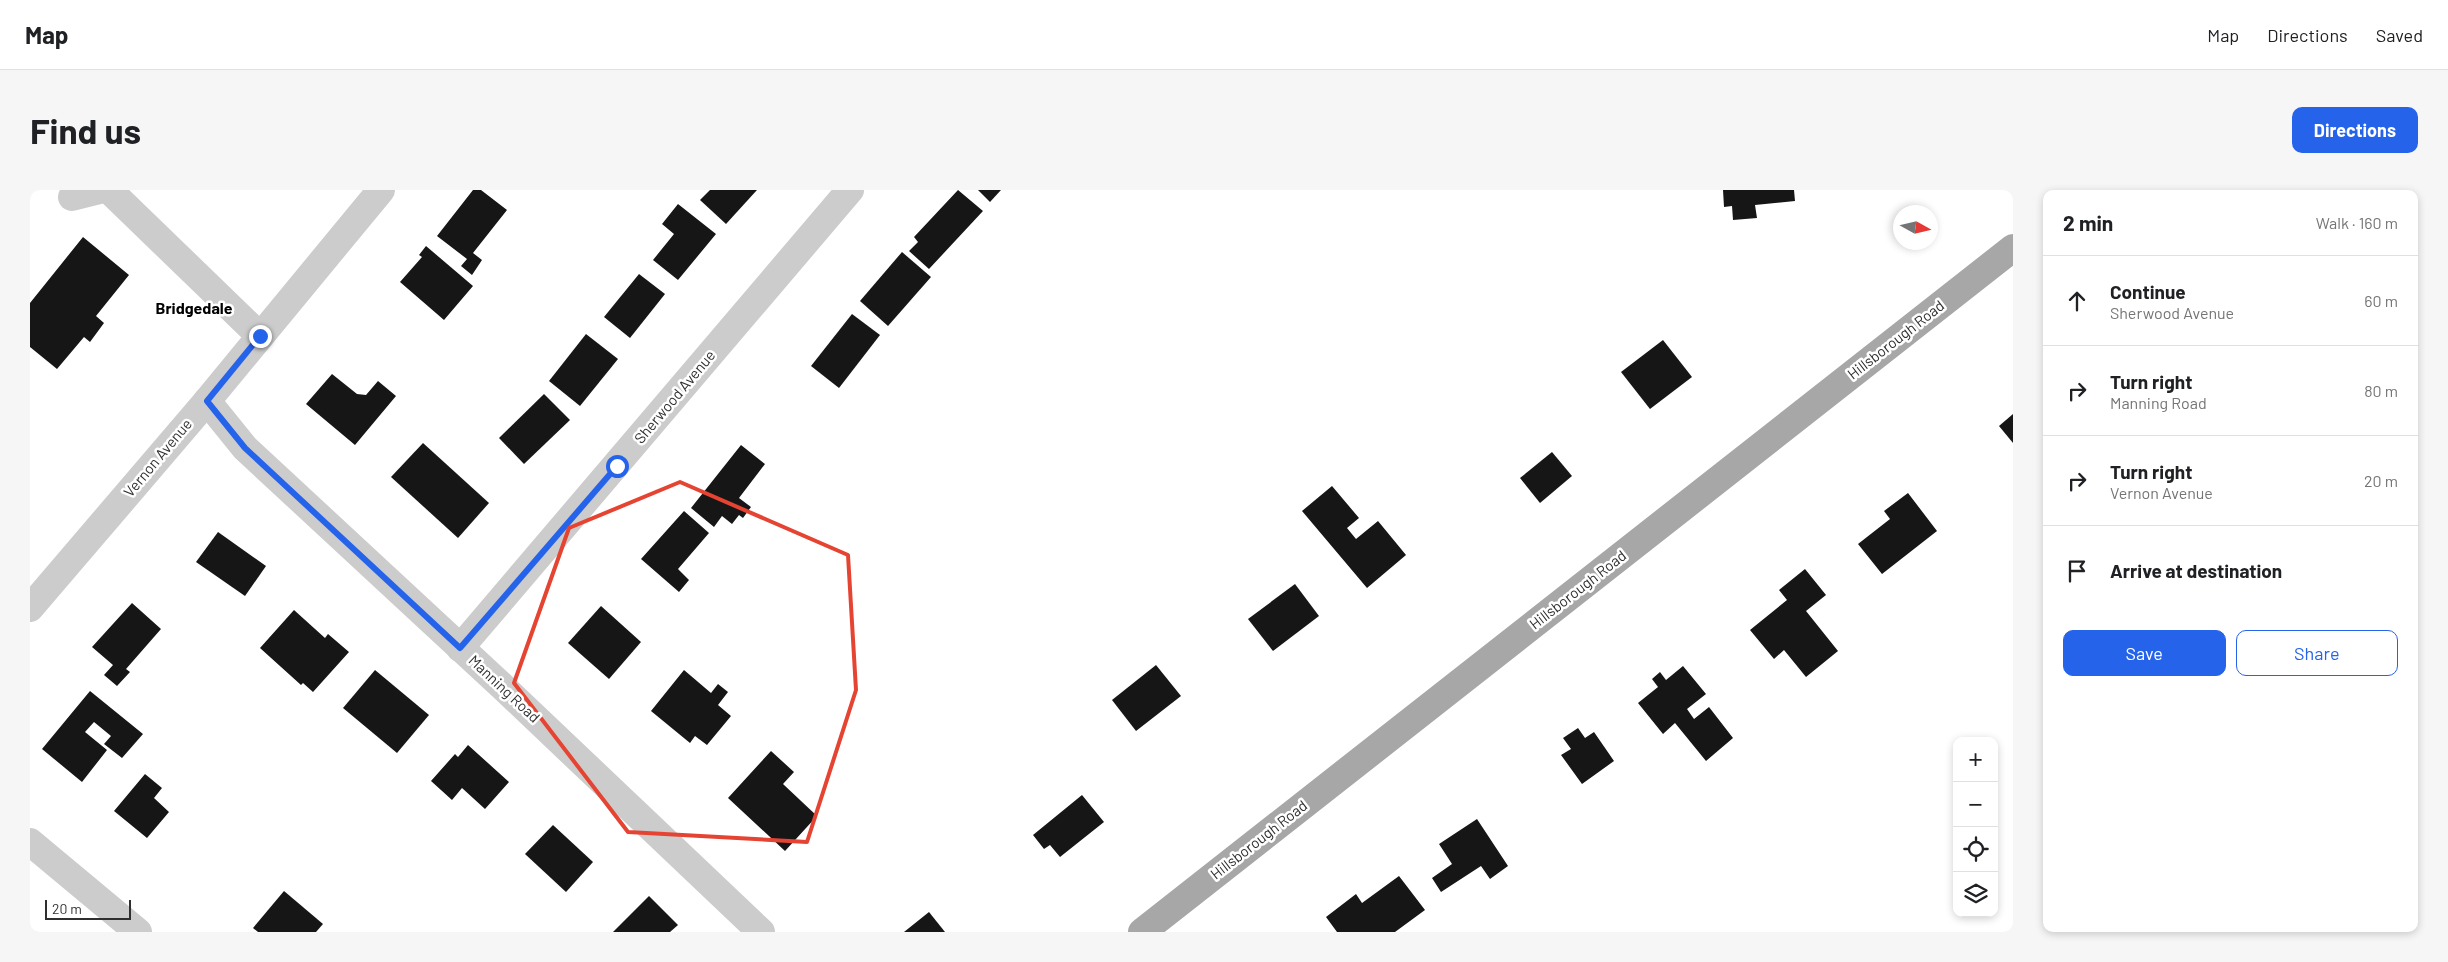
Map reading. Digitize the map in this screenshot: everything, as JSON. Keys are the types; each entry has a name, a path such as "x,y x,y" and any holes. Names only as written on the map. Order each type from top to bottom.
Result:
{"main road":[{"name":"Hillsborough Road","path":"1142,932 2013,248"}],"street":[{"path":"72,197 100,190"},
{"path":"109,190 260,336"},
{"name":"Vernon Avenue","path":"30,608 207,401 381,190"},
{"name":"Sherwood Avenue","path":"460,648 850,190"},
{"name":"Manning Road","path":"207,401 245,448 762,932"},
{"path":"30,842 138,932"}],"highlighted area":[{"path":"680,482 848,555 856,690 807,842 628,832 514,683 569,528"}],"building":[{"path":"473,190 481,190 507,210 473,253 482,260 472,275 461,266 467,259 437,236"},
{"path":"710,190 757,190 726,224 700,200"},
{"path":"958,190 983,211 929,269 909,251 918,242 914,237"},
{"path":"978,190 1001,190 990,202"},
{"path":"1723,190 1794,190 1795,201 1755,205 1757,218 1733,220 1732,206 1724,207"},
{"path":"678,204 716,234 678,280 653,260 674,234 662,224"},
{"path":"83,237 129,275 96,316 104,323 90,342 84,337 57,369 30,347 30,303"},
{"path":"426,246 473,286 444,320 400,282 422,257 419,255"},
{"path":"902,252 931,277 888,326 860,301"},
{"path":"639,274 665,294 630,338 604,317"},
{"path":"852,314 880,335 839,388 811,366"},
{"path":"586,334 618,359 580,406 549,381"},
{"path":"1663,340 1692,377 1650,409 1621,372"},
{"path":"332,374 357,394 366,395 378,381 396,396 355,445 306,404"},
{"path":"544,394 570,420 524,464 499,438"},
{"path":"2013,414 2013,443 1999,426"},
{"path":"423,443 489,503 458,538 391,477"},
{"path":"741,445 765,464 739,498 751,507 743,518 739,515 732,524 722,516 714,527 691,508"},
{"path":"1552,452 1572,476 1540,503 1520,478"},
{"path":"1332,486 1359,518 1347,528 1356,539 1378,521 1406,555 1367,588 1302,511"},
{"path":"1908,493 1937,531 1882,574 1858,544 1890,519 1884,511"},
{"path":"684,511 709,533 678,569 689,580 679,592 641,559"},
{"path":"218,532 266,566 245,596 196,562"},
{"path":"1805,569 1826,595 1806,611 1838,651 1806,677 1784,650 1774,659 1750,630 1787,600 1779,590"},
{"path":"1295,584 1319,616 1273,651 1248,619"},
{"path":"132,603 161,629 126,669 130,672 117,686 104,675 113,665 92,647"},
{"path":"601,606 641,642 609,679 568,643"},
{"path":"294,610 325,638 328,634 349,652 313,692 303,683 301,685 260,648"},
{"path":"1156,665 1181,696 1136,731 1112,700"},
{"path":"1683,666 1706,694 1687,709 1694,719 1709,707 1733,738 1706,761 1675,723 1663,734 1638,703 1658,687 1652,679 1660,672 1666,680"},
{"path":"375,670 429,715 397,753 343,708"},
{"path":"684,670 711,693 718,684 728,692 718,705 731,716 707,745 695,736 690,743 651,711"},
{"path":"90,691 143,734 122,758 104,744 111,736 94,722 85,732 107,750 82,782 42,749"},
{"path":"1578,728 1585,738 1594,732 1614,761 1582,784 1561,755 1571,749 1563,738"},
{"path":"468,745 509,782 485,809 462,788 452,800 431,781 455,754 458,757"},
{"path":"771,751 794,772 783,784 817,816 785,851 728,798"},
{"path":"145,774 162,788 154,798 169,812 147,838 114,811"},
{"path":"1082,795 1104,822 1060,857 1050,845 1044,849 1033,835"},
{"path":"1477,819 1508,866 1490,879 1481,866 1441,892 1432,878 1452,864 1439,844"},
{"path":"553,825 593,862 566,892 525,854"},
{"path":"1399,876 1425,910 1395,932 1337,932 1326,917 1356,894 1362,903"},
{"path":"284,891 323,924 316,932 258,932 253,928"},
{"path":"649,896 678,925 670,932 613,932"},
{"path":"929,912 945,932 904,932"}],"district":[{"name":"Bridgedale","path":"194,308"}],"route":[{"path":"260,336 207,401 245,448 460,648 617,466"}]}
